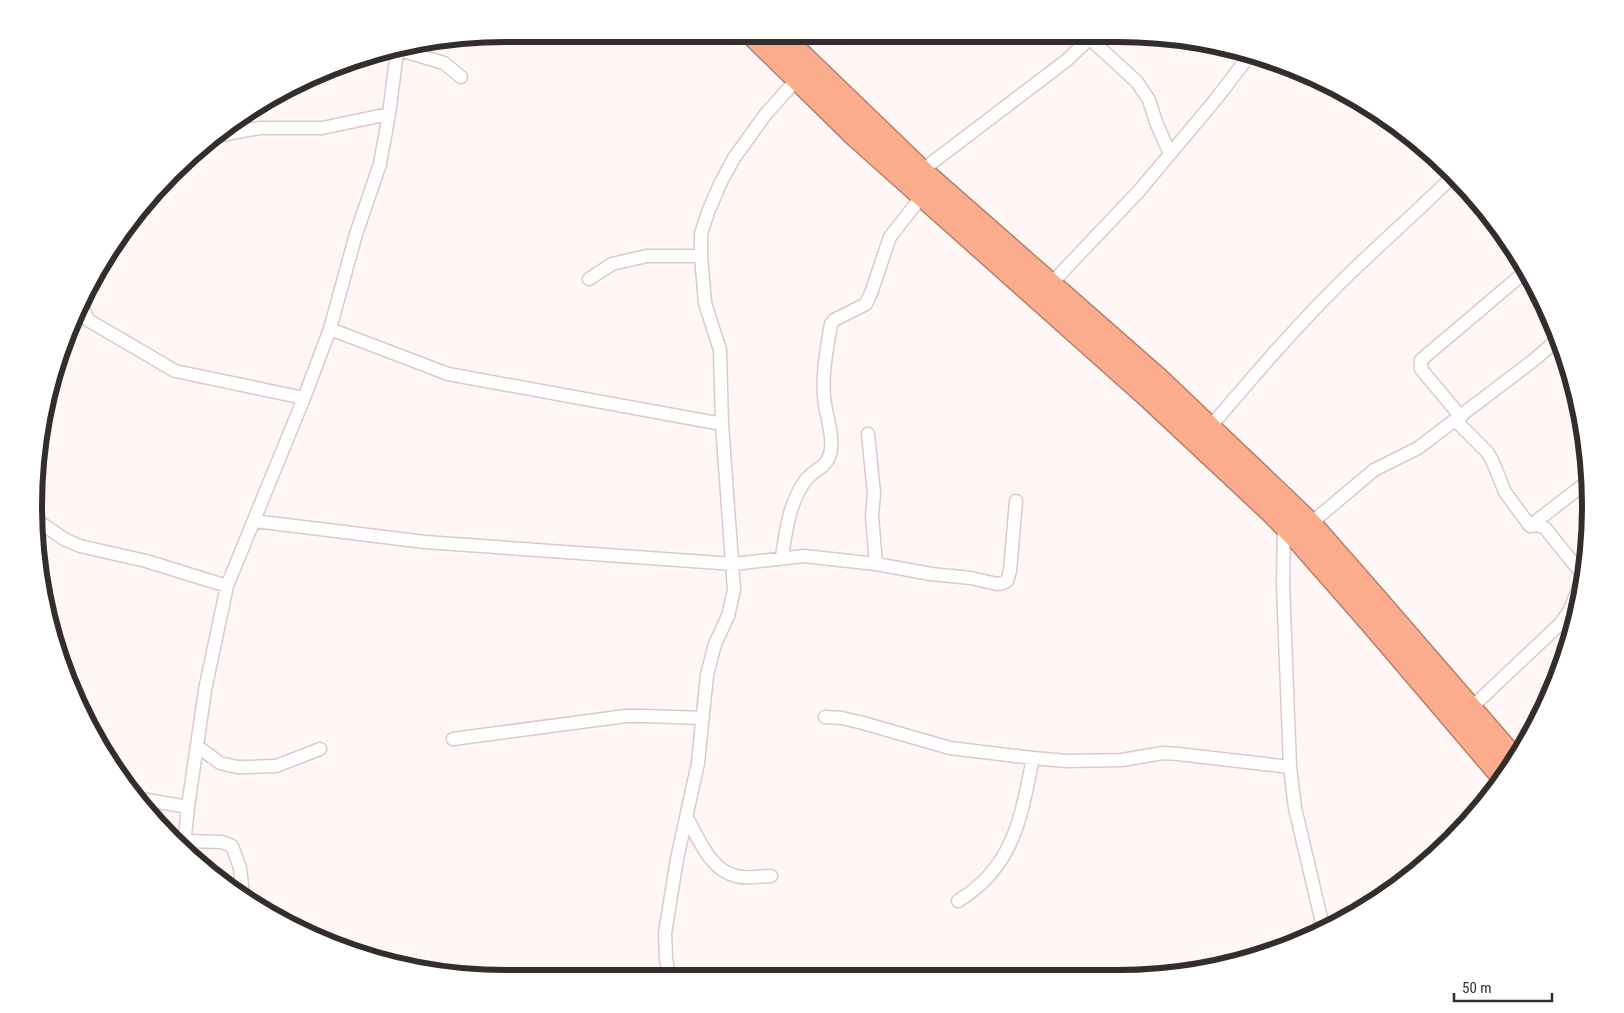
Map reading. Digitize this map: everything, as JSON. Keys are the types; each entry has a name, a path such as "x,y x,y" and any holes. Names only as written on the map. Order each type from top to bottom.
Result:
{"highway":[{"path":"760,42 856,136 922,196 1210,427 1310,524 1509,754"},
{"path":"787,42 1284,525 1370,620 1499,771"}],"street":[{"path":"921,171 1067,60 1085,42"},
{"path":"1094,42 1138,82 1149,100 1170,154"},
{"path":"409,53 444,62 461,77"},
{"path":"185,841 188,807 205,690 227,586 304,398 330,329 356,234 380,164 397,56"},
{"path":"1044,292 1139,191 1246,60"},
{"path":"668,970 665,933 677,859 698,763 707,675 715,644 728,616 734,590 734,564 726,499 720,350 705,303 701,234 721,182 734,158 765,115 798,78"},
{"path":"231,133 260,128 322,128 389,114"},
{"path":"1210,427 1329,294 1387,237 1420,209 1448,180"},
{"path":"782,557 789,512 795,498 808,476 824,465 830,457 829,416 824,398 824,370 831,324 834,320 866,304 890,237 922,196"},
{"path":"589,279 612,264 647,256 701,256"},
{"path":"1520,277 1421,360 1421,369 1487,452 1505,492 1530,526"},
{"path":"85,313 88,320 175,372 304,398"},
{"path":"330,329 448,374 722,424"},
{"path":"1310,524 1374,470 1418,448 1459,419 1552,344"},
{"path":"868,434 874,493 872,516 876,564"},
{"path":"1530,526 1581,486"},
{"path":"254,521 425,542 734,564 782,557 804,556 876,564 1003,584 1007,581 1010,571 1016,501"},
{"path":"43,523 64,539 80,546 146,561 227,586"},
{"path":"1284,525 1283,584 1290,767 1295,808 1322,923"},
{"path":"1530,526 1537,525 1545,528 1578,569"},
{"path":"1471,708 1561,623 1570,610"},
{"path":"453,740 626,716 703,718"},
{"path":"825,717 842,718 873,725 950,748 1033,758 1066,761 1122,760 1163,753 1290,767"},
{"path":"197,746 220,763 244,767 276,766 320,749"},
{"path":"958,901 974,892 990,874 1010,845 1022,814 1033,758"},
{"path":"148,800 188,807"},
{"path":"687,818 710,858 723,870 736,876 771,876"},
{"path":"187,843 222,842 232,846 240,868 242,887"}]}
